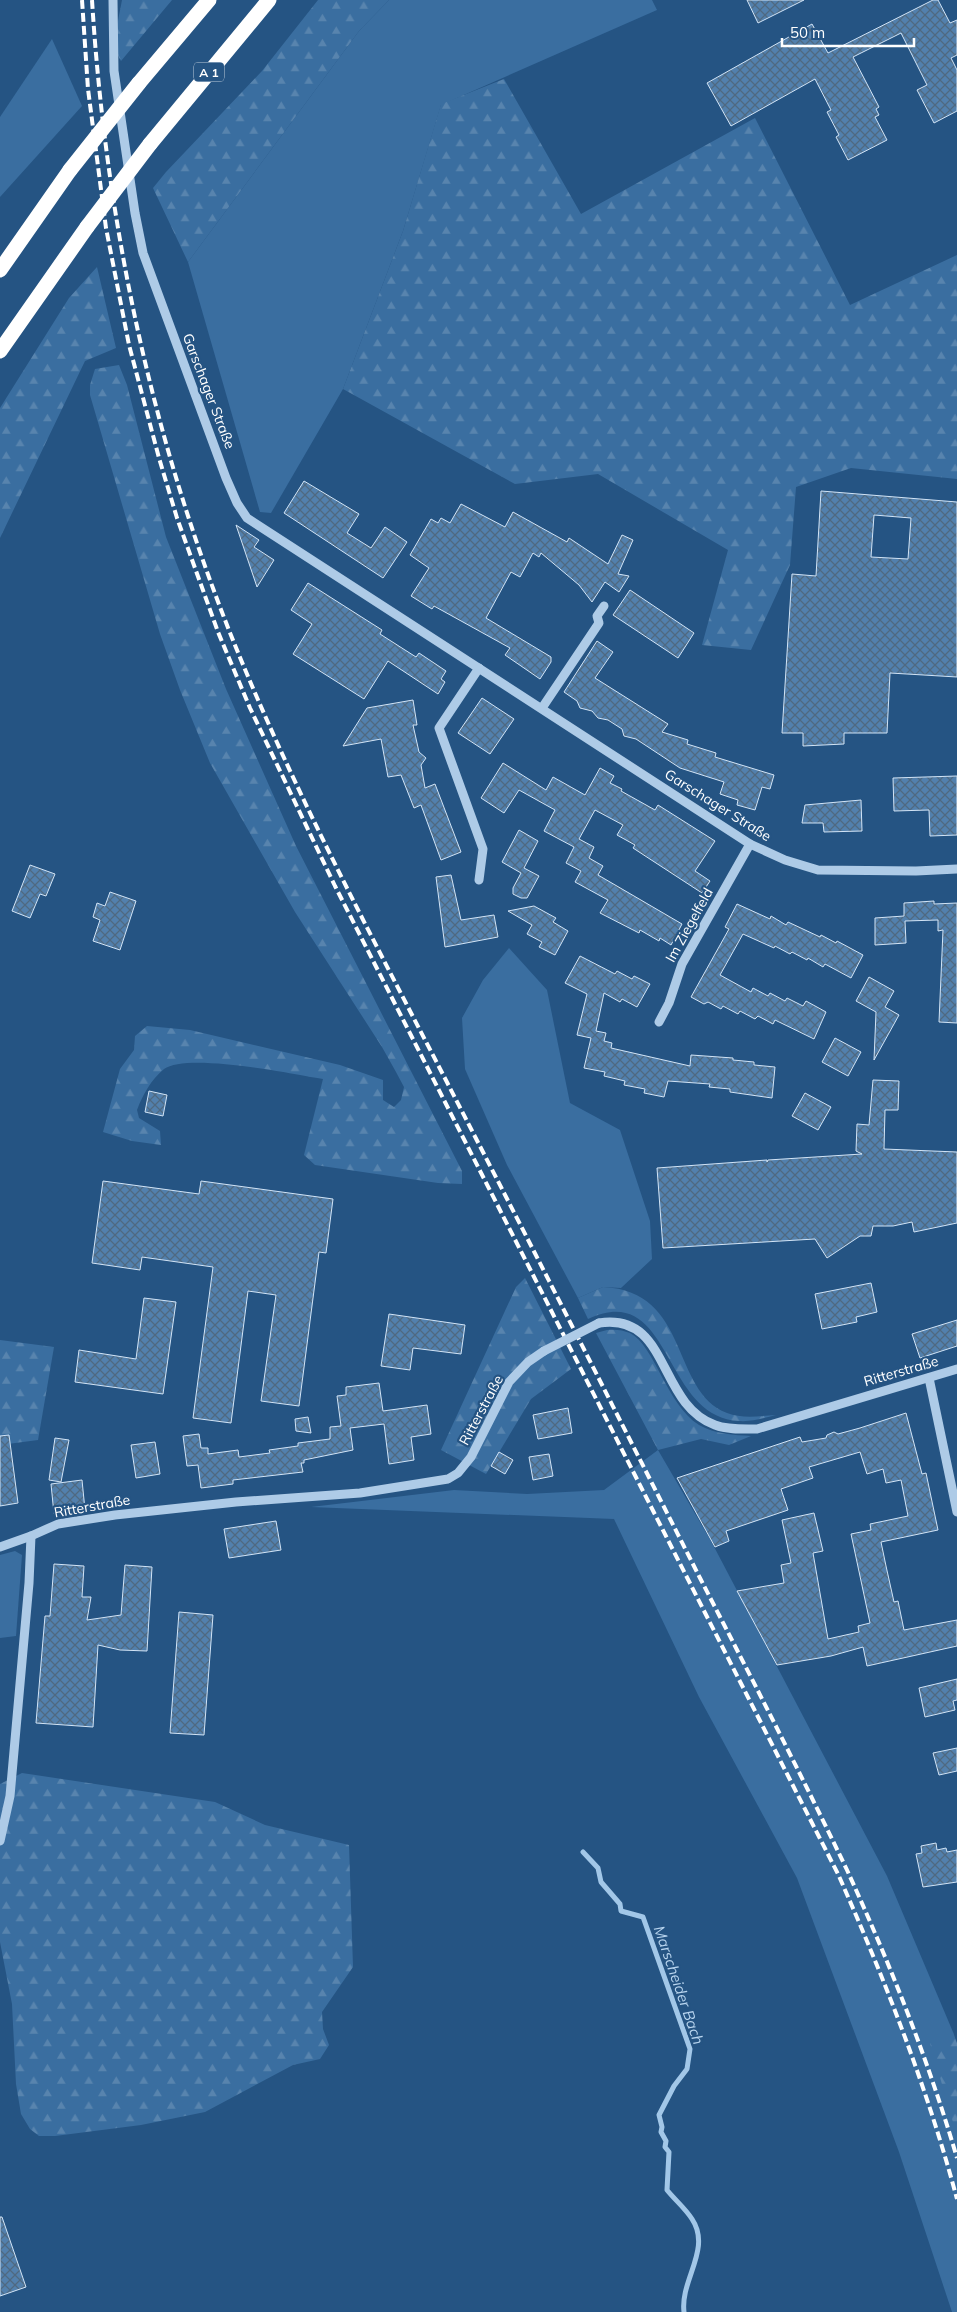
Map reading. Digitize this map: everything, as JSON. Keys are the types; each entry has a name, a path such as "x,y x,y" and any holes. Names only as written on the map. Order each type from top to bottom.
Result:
{"highway":[{"path":"0,270 70,170 139,83 209,0"},
{"name":"A 1","path":"0,351 87,227 150,144 269,0"}],"street":[{"name":"Garschager Straße","path":"113,0 114,71 134,214 144,253 237,503 248,518 750,844 785,860 818,870 916,871 957,869"},
{"path":"542,708 599,623 597,616 604,606"},
{"path":"478,668 439,728 483,849 478,880"},
{"name":"Im Ziegelfeld","path":"659,1022 682,964 750,844"},
{"name":"Ritterstraße","path":"0,1547 58,1524 115,1515 236,1502 360,1492 448,1479 458,1473 471,1457 509,1382 528,1362 544,1351 599,1323 610,1321 631,1324 644,1333 683,1400 700,1417 715,1425 738,1429 757,1429 957,1369"},
{"path":"929,1378 957,1512"},
{"path":"0,1841 10,1796 29,1583 31,1536"}],"green space":[{"path":"122,0 172,0 121,61 118,55 116,40"},
{"path":"318,0 389,0 359,31 188,262 153,188 262,71"},
{"path":"389,0 652,0 657,10 441,105 403,231 343,389 271,513 260,512 188,262 359,31"},
{"path":"52,39 82,106 0,197 0,117"},
{"path":"504,79 581,214 755,118 850,305 957,255 957,479 851,468 796,487 790,565 751,650 702,645 728,550 598,474 515,484 343,389 403,231 441,104"},
{"path":"97,267 116,348 85,361 0,538 0,408 69,298"},
{"path":"119,365 127,385 166,537 226,689 296,846 462,1171 462,1184 438,1183 315,1165 304,1155 323,1079 266,1069 217,1063 176,1064 164,1069 155,1078 142,1098 137,1110 139,1118 160,1131 161,1145 132,1141 103,1132 120,1069 134,1050 135,1036 147,1026 190,1030 340,1065 383,1080 383,1100 394,1107 401,1100 404,1087 382,1047 295,912 210,763 180,690 160,634 90,395 90,385 95,369"},
{"path":"509,948 547,990 570,1103 620,1130 650,1221 652,1259 621,1288 603,1287 578,1298 507,1165 465,1069 462,1018 483,980"},
{"path":"525,1278 571,1369 531,1399 486,1474 441,1450 516,1287"},
{"path":"603,1287 631,1293 651,1305 666,1323 696,1385 709,1401 733,1415 751,1417 776,1415 758,1420 739,1421 714,1414 694,1398 653,1333 636,1318 616,1312 588,1319 578,1298"},
{"path":"607,1330 627,1332 639,1340 647,1350 678,1404 699,1425 718,1432 751,1436 729,1445 701,1439 658,1450 596,1333"},
{"path":"0,1340 54,1347 38,1440 0,1445"},
{"path":"658,1450 711,1541 887,1876 953,2032 957,2062 957,2312 952,2312 899,2152 797,1878 699,1697 614,1519 311,1507 454,1490 527,1494 604,1490"},
{"path":"15,1551 22,1555 16,1636 0,1638 0,1555"},
{"path":"22,1773 215,1802 265,1825 349,1845 353,1967 322,2012 323,2029 329,2045 320,2059 293,2065 205,2112 141,2125 55,2136 39,2136 30,2129 21,2114 16,2084 12,2004 0,1942 0,1784"},
{"path":"953,2032 957,2043 957,2136 930,2043"}],"building":[{"path":"747,0 804,0 758,23"},
{"path":"933,0 938,0 950,23 957,20 957,55 951,58 957,70 957,111 934,123 917,90 927,85 901,33 853,57 879,107 876,109 879,115 875,117 887,140 848,160 836,137 839,135 827,112 831,110 815,79 731,126 707,83 812,24 828,53"},
{"path":"304,481 359,514 347,533 371,548 385,527 407,542 383,578 284,513"},
{"path":"821,491 957,502 957,677 890,673 887,733 844,733 844,744 803,746 803,733 782,733 792,574 816,576","holes":["874,515 911,518 908,559 871,557"]},
{"path":"461,504 505,527 513,512 567,542 569,538 608,564 622,535 633,540 618,574 629,576 619,592 605,582 592,602 579,585 541,553 539,557 533,553 520,577 511,572 486,618 551,657 551,662 540,679 505,655 510,648 434,606 432,609 411,596 429,568 410,555 431,519 438,523 441,518 450,523"},
{"path":"236,525 259,540 254,547 274,560 257,587"},
{"path":"308,583 382,630 380,634 405,650 416,657 419,653 446,671 441,679 445,682 438,694 388,661 364,699 293,654 312,624 291,610"},
{"path":"630,590 694,633 678,658 613,615"},
{"path":"597,641 613,652 595,678 668,724 662,732 688,740 687,744 716,753 715,757 774,775 770,789 762,787 755,810 737,805 738,800 720,794 724,782 680,768 636,739 624,736 622,729 608,720 598,718 592,711 580,708 577,701 564,692"},
{"path":"482,698 514,719 490,754 458,733"},
{"path":"413,700 417,725 413,725 419,752 426,758 421,765 425,788 435,784 461,852 441,860 421,805 414,808 401,775 388,777 381,739 343,746 367,708"},
{"path":"503,763 546,790 553,777 585,795 600,768 614,776 610,783 622,789 621,791 655,810 658,805 715,841 695,871 710,881 702,893 633,848 635,845 617,835 623,825 595,810 579,839 594,847 589,858 603,866 598,875 682,924 671,945 660,938 659,941 640,930 639,933 600,913 608,900 575,882 581,871 566,863 574,847 544,831 555,810 519,790 504,813 481,798"},
{"path":"957,776 957,835 930,836 929,810 894,811 893,778"},
{"path":"861,800 862,831 824,832 823,823 802,823 805,805"},
{"path":"519,830 538,841 524,868 539,876 527,898 521,898 513,894 513,888 521,873 502,862"},
{"path":"30,865 55,874 46,896 40,894 30,918 12,911"},
{"path":"451,875 461,920 494,915 498,937 445,947 436,877"},
{"path":"110,892 136,901 120,950 93,941 100,920 93,917 97,903 105,906"},
{"path":"934,901 934,904 957,903 957,1023 939,1022 943,930 938,931 938,920 905,921 906,943 875,945 875,918 904,916 904,903"},
{"path":"737,904 770,919 771,916 786,925 788,922 820,937 821,935 836,943 837,941 863,955 851,978 825,964 823,967 808,958 807,960 792,952 790,954 743,934 720,975 751,992 753,988 768,996 770,993 785,1001 787,998 803,1006 806,1001 826,1012 814,1039 775,1020 773,1024 758,1016 755,1019 740,1011 738,1014 723,1006 721,1009 708,1002 704,1004 691,997 729,929 725,927"},
{"path":"534,906 556,918 553,922 568,931 555,955 539,947 542,942 527,934 532,925 508,911"},
{"path":"580,956 615,974 617,971 632,979 634,976 650,984 637,1007 622,999 620,1002 604,993 596,1031 606,1033 604,1041 612,1043 611,1048 690,1066 691,1055 733,1058 733,1060 754,1062 754,1065 775,1067 772,1098 730,1092 730,1089 709,1087 710,1084 668,1081 664,1097 644,1093 645,1089 624,1085 625,1081 604,1076 605,1072 584,1068 591,1038 577,1035 587,994 565,983"},
{"path":"869,977 894,991 885,1007 899,1015 874,1060 876,1012 856,1001"},
{"path":"835,1038 861,1052 848,1076 822,1062"},
{"path":"873,1080 899,1081 898,1110 885,1110 884,1149 957,1152 957,1223 914,1232 912,1222 893,1226 873,1226 871,1236 860,1236 827,1258 815,1239 663,1248 657,1168 767,1160 767,1162 768,1160 862,1154 856,1151 857,1124 869,1125"},
{"path":"149,1091 167,1095 163,1116 145,1112"},
{"path":"805,1093 831,1107 818,1130 792,1116"},
{"path":"103,1181 199,1194 201,1181 333,1199 326,1253 319,1252 299,1406 261,1401 276,1295 248,1291 231,1423 193,1418 213,1267 142,1257 140,1270 92,1263"},
{"path":"871,1283 877,1312 856,1317 857,1322 822,1329 815,1294"},
{"path":"144,1298 176,1302 163,1394 75,1382 79,1350 136,1359"},
{"path":"389,1314 465,1325 461,1354 413,1348 410,1370 381,1366"},
{"path":"957,1320 957,1346 920,1358 912,1334"},
{"path":"379,1383 383,1411 427,1405 431,1434 411,1437 414,1460 389,1464 384,1424 350,1428 353,1450 304,1460 304,1463 301,1463 303,1472 233,1480 233,1484 201,1488 198,1465 187,1466 183,1436 199,1434 201,1448 208,1448 208,1454 238,1450 239,1457 270,1453 269,1450 298,1446 298,1443 330,1439 330,1427 341,1426 337,1396 346,1395 346,1387"},
{"path":"568,1408 572,1433 538,1439 533,1415"},
{"path":"906,1413 922,1474 926,1473 938,1530 881,1542 886,1566 894,1602 898,1601 904,1630 957,1620 957,1646 867,1666 863,1647 831,1656 777,1665 737,1591 784,1583 781,1565 791,1563 782,1520 814,1513 823,1551 813,1553 828,1639 859,1632 858,1626 870,1623 851,1534 871,1530 870,1524 908,1516 901,1480 886,1483 883,1469 867,1474 860,1452 809,1467 813,1478 781,1489 788,1510 726,1531 729,1541 715,1547 677,1478 800,1437 802,1442 826,1438 827,1435 834,1432 838,1434"},
{"path":"308,1417 311,1433 296,1431 295,1419"},
{"path":"9,1435 18,1503 0,1506 0,1436"},
{"path":"55,1438 69,1440 61,1482 49,1480"},
{"path":"155,1442 160,1474 136,1478 131,1445"},
{"path":"499,1452 513,1460 505,1474 491,1466"},
{"path":"549,1454 553,1476 533,1480 529,1457"},
{"path":"82,1480 85,1510 54,1514 51,1484"},
{"path":"276,1521 281,1550 229,1558 224,1529"},
{"path":"54,1564 84,1566 82,1597 91,1597 87,1620 121,1615 125,1565 152,1567 147,1651 120,1650 98,1645 93,1727 36,1723 45,1616 50,1616"},
{"path":"179,1612 213,1615 204,1735 170,1733"},
{"path":"957,1679 957,1700 953,1701 955,1710 925,1717 919,1688"},
{"path":"957,1748 957,1771 939,1775 933,1753"},
{"path":"936,1843 937,1850 946,1848 947,1852 957,1850 957,1882 923,1887 916,1854 922,1853 921,1846"},
{"path":"0,2217 2,2217 26,2287 0,2296"}],"waterway":[{"name":"Marscheider Bach","path":"583,1852 598,1868 601,1882 620,1904 621,1911 643,1917 690,2049 687,2069 674,2086 659,2115 662,2127 661,2132 666,2141 665,2147 669,2152 667,2190 692,2219 697,2230 699,2242 686,2288 684,2312"}],"railway":[{"path":"82,0 88,89 106,228 129,345 177,518 218,632 250,708 335,886 838,1874 904,2034 919,2075 957,2199"},
{"path":"92,0 109,168 138,334 158,415 182,496 209,576 239,655 292,774 349,891 756,1687 847,1870 921,2048 957,2158"}]}
